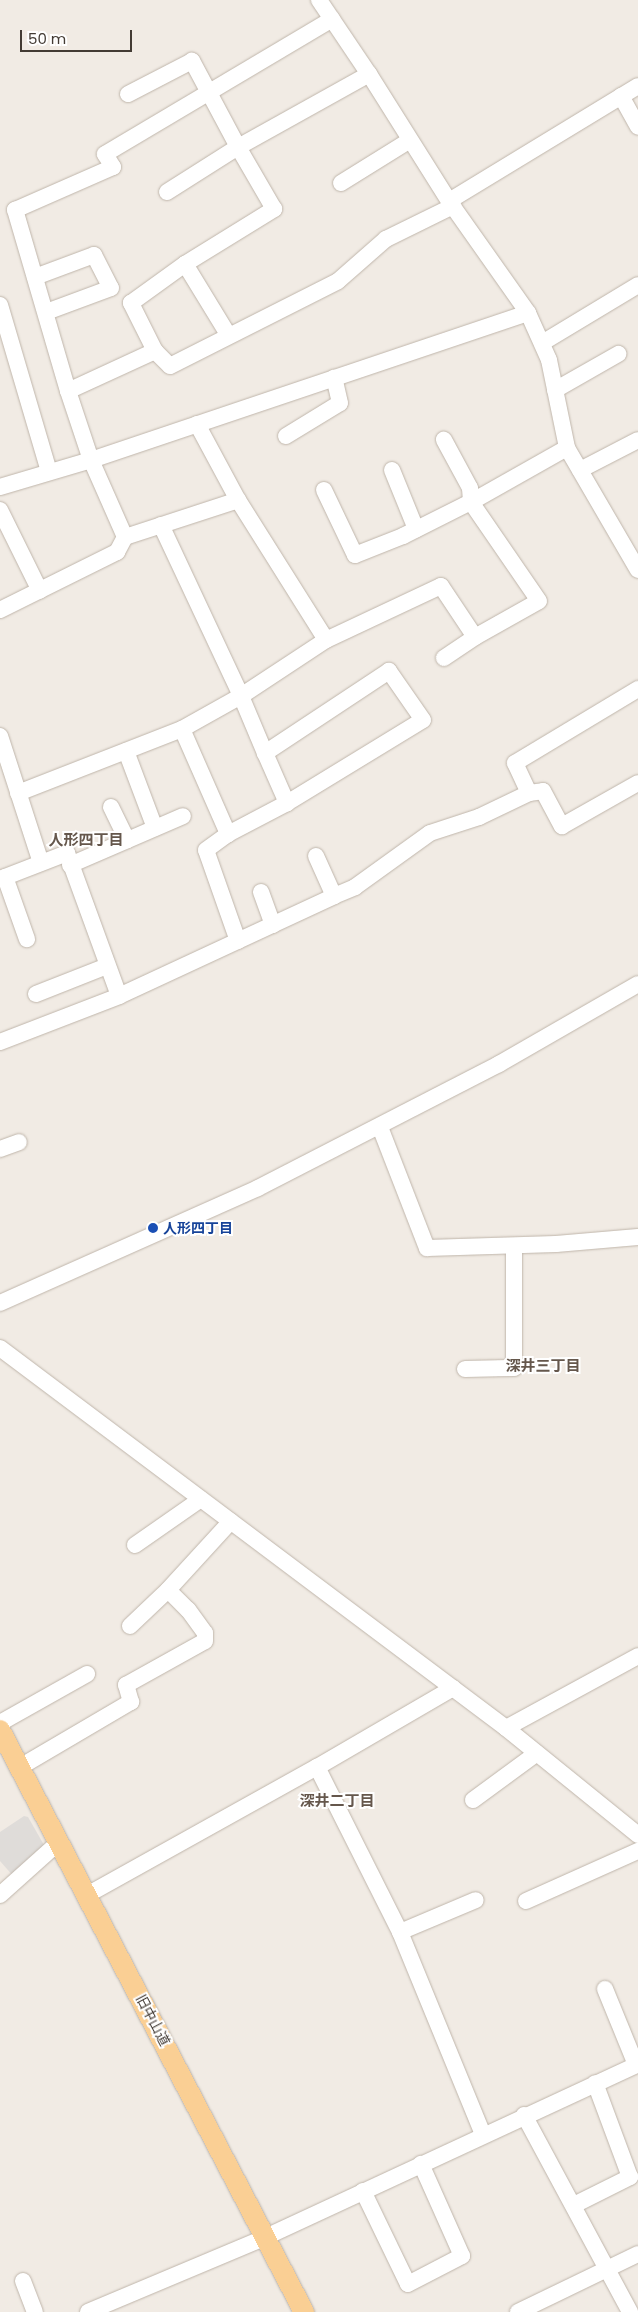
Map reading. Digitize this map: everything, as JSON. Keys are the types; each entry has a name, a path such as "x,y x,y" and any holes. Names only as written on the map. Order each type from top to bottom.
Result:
{"main road":[{"name":"旧中山道","path":"0,1730 304,2312"}],"street":[{"path":"319,0 369,74 451,204 528,312 549,360 567,448 638,570"},
{"path":"125,537 91,460 68,391 46,312 14,210 113,167 105,154 209,94 332,19"},
{"path":"128,94 192,61 274,209 185,264 131,303 155,350 170,366 338,281 386,239 451,204 638,86"},
{"path":"167,192 238,147 369,74"},
{"path":"621,96 638,127"},
{"path":"341,183 410,140"},
{"path":"35,277 94,254 110,288 46,312"},
{"path":"185,264 229,336"},
{"path":"542,343 638,285"},
{"path":"0,305 49,472"},
{"path":"0,487 91,460 528,312"},
{"path":"68,391 155,350"},
{"path":"555,390 618,354"},
{"path":"286,436 340,403 334,378"},
{"path":"197,424 238,500 326,640"},
{"path":"444,440 470,488 470,502 539,601 475,637 444,658"},
{"path":"580,470 638,440"},
{"path":"324,490 355,556 470,502 567,448"},
{"path":"392,470 416,529"},
{"path":"0,610 117,552 125,537 238,500"},
{"path":"0,510 40,591"},
{"path":"161,525 241,696 287,802"},
{"path":"18,793 182,729 241,696 326,640 441,586 475,637"},
{"path":"238,941 206,850 228,834 287,802 423,720 389,671 265,753"},
{"path":"530,793 515,764 638,689"},
{"path":"182,729 228,834"},
{"path":"0,736 41,863"},
{"path":"126,751 155,828"},
{"path":"0,1042 119,996 355,887 430,833 479,817 530,793 542,791 562,826 638,783"},
{"path":"112,807 127,840"},
{"path":"70,865 183,816"},
{"path":"27,940 2,878 67,853 119,996"},
{"path":"316,856 334,896"},
{"path":"261,892 273,925"},
{"path":"36,994 107,966"},
{"path":"0,1304 258,1188 380,1127 507,1059 638,984"},
{"path":"380,1127 427,1248 556,1244 638,1237"},
{"path":"0,1149 19,1142"},
{"path":"465,1369 514,1368 514,1246"},
{"path":"0,1348 506,1728 638,1835"},
{"path":"135,1545 201,1499"},
{"path":"130,1626 168,1590 231,1522"},
{"path":"20,1767 131,1702 126,1684 205,1641 205,1633 188,1610 168,1590"},
{"path":"506,1728 638,1656"},
{"path":"0,1723 87,1674"},
{"path":"87,1895 317,1767 453,1688"},
{"path":"473,1800 537,1753"},
{"path":"317,1767 400,1932 483,2134"},
{"path":"0,1896 59,1842"},
{"path":"526,1901 638,1851"},
{"path":"400,1932 476,1900"},
{"path":"88,2312 266,2237 483,2134 637,2064 605,1989"},
{"path":"574,2205 630,2177 595,2083"},
{"path":"524,2115 574,2205 605,2270 630,2312"},
{"path":"363,2191 408,2284 462,2256 421,2164"},
{"path":"518,2312 638,2254"},
{"path":"22,2281 35,2312"}],"shaded area":[{"path":"24,1816 28,1817 44,1845 14,1877 0,1861 0,1832"}],"place":[{"name":"人形四丁目","path":"153,1228"}],"district":[{"name":"人形四丁目","path":"86,840"},
{"name":"深井三丁目","path":"543,1366"},
{"name":"深井二丁目","path":"337,1801"}]}
